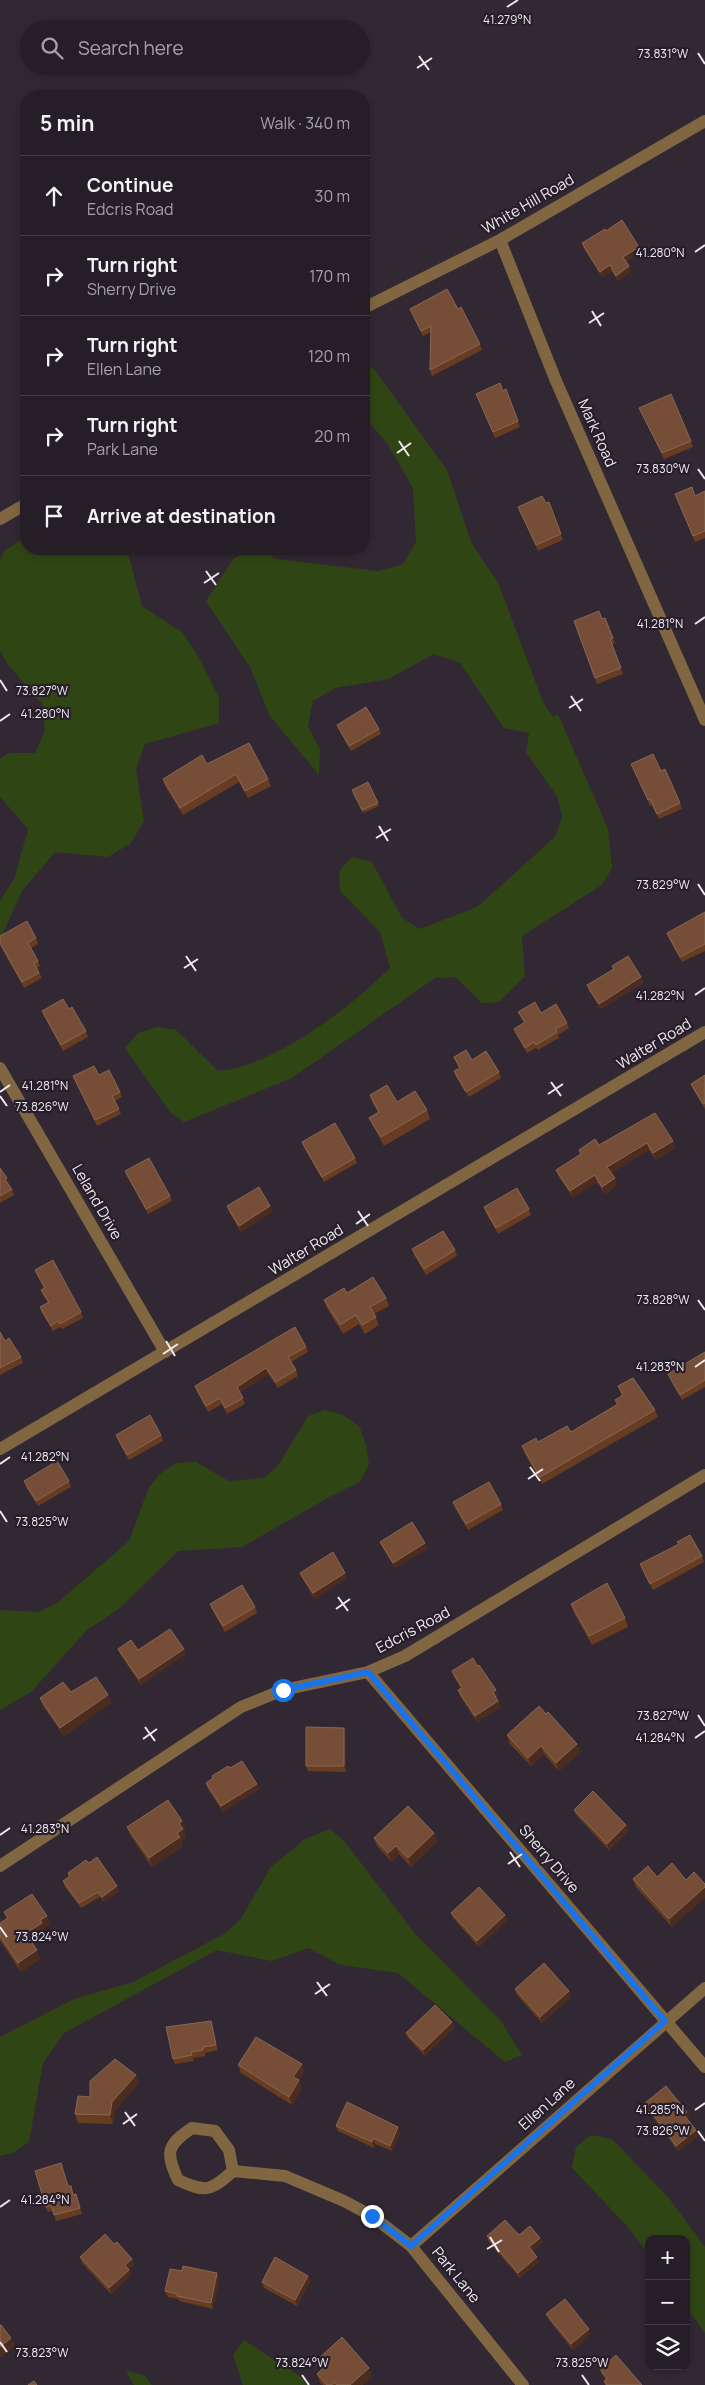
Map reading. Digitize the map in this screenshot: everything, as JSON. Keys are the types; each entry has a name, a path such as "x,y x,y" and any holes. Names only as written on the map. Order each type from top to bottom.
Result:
{"street":[{"name":"White Hill Road","path":"370,305 500,240 705,121"},
{"name":"Mark Road","path":"500,240 556,381 705,720"},
{"path":"0,519 20,507"},
{"name":"Walter Road","path":"0,1449 705,1032"},
{"name":"Leland Drive","path":"0,1068 165,1352"},
{"name":"Edcris Road","path":"0,1866 241,1707 283,1690 368,1672 405,1656 705,1475"},
{"name":"Sherry Drive","path":"368,1672 705,2067"},
{"name":"Ellen Lane","path":"411,2246 665,2021 705,1988"},
{"path":"192,2128 216,2132 229,2150 233,2171 216,2187 196,2188 178,2180 170,2162 170,2148 177,2139 192,2128"},
{"name":"Park Lane","path":"233,2171 285,2176 344,2201 372,2216 411,2246 523,2385"}],"green space":[{"path":"370,367 374,369 447,470 471,542 499,585 543,702 553,717 558,714 608,829 612,868 602,885 522,936 525,976 499,1002 482,1003 455,977 435,978 292,1078 184,1122 170,1112 125,1048 138,1033 157,1027 176,1030 218,1071 240,1067 263,1059 310,1033 354,1000 390,968 380,932 340,891 339,871 352,857 372,862 402,918 420,929 477,907 555,837 562,818 558,798 526,752 529,733 504,728 460,663 434,654 388,679 335,688 313,701 308,727 320,749 319,775 270,716 250,667 206,601 234,558 241,555 270,555 277,559 378,571 403,564 416,542 413,488 387,443 370,424"},
{"path":"20,541 20,555 129,555 142,606 183,633 196,653 219,697 219,723 145,744 136,769 144,821 131,843 108,857 55,852 22,891 0,940 0,901 15,877 28,829 0,797 0,759 9,753 35,753 45,730 43,705 9,666 0,651 0,560 4,551"},
{"path":"325,1410 343,1415 359,1426 366,1444 369,1464 360,1482 333,1495 242,1547 178,1551 120,1608 86,1631 31,1692 0,1710 0,1610 39,1612 57,1603 129,1541 149,1487 161,1473 176,1463 196,1462 229,1481 264,1478 278,1466 308,1416"},
{"path":"330,1829 345,1842 416,1935 501,2021 522,2055 505,2062 398,1973 341,1965 308,1948 272,1961 217,1950 64,2033 43,2063 29,2142 13,2153 0,2156 0,2037 74,1999 133,1982 224,1934 240,1920 271,1867 305,1839"},
{"path":"591,2135 612,2139 668,2197 705,2247 705,2333 690,2312 690,2235 645,2235 645,2250 627,2226 572,2168 576,2147"},
{"path":"244,2340 301,2377 307,2385 243,2385 233,2355"},
{"path":"126,2371 144,2375 152,2385 134,2385"}],"building":[{"path":"622,220 639,247 623,257 629,266 616,276 610,265 600,272 582,243 605,229 606,231"},
{"path":"447,289 458,309 461,307 480,344 430,370 431,326 421,331 410,309"},
{"path":"500,383 503,391 506,389 518,421 493,432 476,394"},
{"path":"671,394 691,441 662,453 639,408"},
{"path":"692,487 695,496 705,491 705,531 693,536 675,494"},
{"path":"542,496 546,503 549,502 561,534 536,545 518,507"},
{"path":"599,611 602,619 605,618 613,638 610,639 621,668 595,678 574,621"},
{"path":"366,707 379,729 349,746 337,725"},
{"path":"249,743 268,779 245,791 236,774 180,808 163,779 202,755 207,764"},
{"path":"653,754 661,771 665,769 680,803 657,814 650,799 648,800 631,764"},
{"path":"368,782 378,803 362,810 352,790"},
{"path":"705,912 705,944 680,957 667,933"},
{"path":"27,921 36,938 28,943 38,961 34,963 39,973 22,982 0,943 0,936"},
{"path":"628,956 641,977 599,1004 587,985 614,969 612,966"},
{"path":"63,999 69,1009 72,1007 86,1031 61,1045 42,1011"},
{"path":"535,1002 541,1013 556,1004 567,1023 555,1029 557,1032 536,1045 534,1042 525,1048 514,1029 525,1022 518,1012"},
{"path":"466,1050 472,1060 486,1051 499,1072 466,1092 454,1071 460,1068 454,1057"},
{"path":"94,1066 99,1075 109,1070 120,1092 112,1096 119,1109 95,1120 73,1076"},
{"path":"705,1075 705,1103 703,1104 691,1084"},
{"path":"387,1085 397,1102 415,1091 427,1110 381,1137 369,1118 379,1112 370,1095"},
{"path":"655,1113 673,1141 653,1153 647,1143 607,1167 615,1178 602,1187 595,1175 570,1191 556,1170 581,1154 579,1150 595,1139 599,1145"},
{"path":"335,1123 355,1158 322,1177 302,1142"},
{"path":"149,1158 170,1196 146,1209 125,1171"},
{"path":"0,1168 7,1178 5,1180 12,1189 0,1196"},
{"path":"259,1187 270,1206 239,1226 227,1206"},
{"path":"517,1188 529,1209 496,1228 484,1207"},
{"path":"443,1231 455,1250 424,1269 412,1249"},
{"path":"53,1260 81,1312 60,1324 58,1321 51,1326 40,1307 49,1302 41,1290 45,1288 35,1270"},
{"path":"373,1277 386,1298 370,1307 376,1317 362,1325 356,1315 340,1325 324,1300 344,1288 347,1293"},
{"path":"295,1327 306,1347 288,1357 296,1370 276,1382 266,1368 237,1387 243,1398 225,1408 220,1398 206,1406 195,1386"},
{"path":"0,1332 5,1341 9,1338 21,1357 0,1368"},
{"path":"705,1352 705,1380 680,1395 668,1374"},
{"path":"633,1378 655,1410 540,1477 522,1446 536,1438 538,1442 567,1426 571,1432 618,1404 615,1400 623,1395 618,1386"},
{"path":"150,1415 161,1435 127,1455 116,1435"},
{"path":"57,1461 69,1481 36,1501 24,1481"},
{"path":"489,1482 501,1504 466,1524 453,1502"},
{"path":"412,1522 425,1543 393,1563 380,1542"},
{"path":"690,1535 702,1556 650,1584 640,1564 679,1544 677,1542"},
{"path":"333,1552 345,1573 313,1593 300,1573"},
{"path":"607,1583 625,1618 589,1636 571,1604"},
{"path":"242,1585 255,1607 223,1626 210,1604"},
{"path":"170,1629 184,1649 139,1679 118,1649 131,1640 138,1650"},
{"path":"473,1658 496,1690 493,1692 498,1701 475,1716 458,1690 462,1688 452,1671"},
{"path":"96,1677 108,1695 60,1728 40,1698 63,1682 71,1692"},
{"path":"539,1706 546,1714 548,1712 577,1744 556,1763 541,1746 528,1758 507,1735"},
{"path":"306,1727 344,1728 344,1766 306,1766"},
{"path":"242,1761 257,1784 221,1806 206,1783 213,1778 212,1776 228,1766 230,1768"},
{"path":"593,1791 626,1825 607,1844 574,1810"},
{"path":"168,1800 182,1821 179,1823 183,1829 177,1833 180,1837 149,1858 127,1827"},
{"path":"408,1806 434,1833 408,1858 396,1846 388,1853 374,1838"},
{"path":"97,1857 117,1886 102,1897 98,1892 79,1903 63,1881 70,1876 68,1873 86,1860 89,1863"},
{"path":"672,1863 686,1880 694,1872 705,1884 705,1887 669,1919 633,1879 648,1866 657,1877"},
{"path":"479,1887 505,1915 477,1941 451,1913"},
{"path":"32,1894 47,1916 40,1920 42,1923 26,1933 37,1950 18,1963 0,1936 0,1923 8,1918 4,1912"},
{"path":"544,1963 569,1991 540,2017 515,1989"},
{"path":"435,2005 452,2022 423,2050 406,2033"},
{"path":"211,2021 216,2045 203,2047 203,2050 191,2052 192,2055 173,2059 166,2027"},
{"path":"256,2037 302,2064 293,2077 299,2080 289,2097 238,2065"},
{"path":"115,2059 136,2075 112,2102 110,2115 75,2114 78,2096 90,2097 90,2081"},
{"path":"666,2086 687,2112 684,2115 696,2130 676,2146 645,2103"},
{"path":"347,2102 398,2127 390,2146 373,2138 372,2142 336,2126"},
{"path":"61,2163 68,2186 71,2186 73,2195 76,2194 80,2208 54,2215 51,2205 46,2207 35,2171"},
{"path":"505,2220 519,2235 530,2226 540,2238 529,2247 537,2257 518,2273 487,2236"},
{"path":"105,2234 114,2244 117,2242 132,2259 125,2265 129,2270 109,2288 80,2257"},
{"path":"275,2257 308,2276 295,2300 262,2282"},
{"path":"183,2266 217,2273 211,2303 177,2296 178,2294 165,2291 170,2269 182,2271"},
{"path":"565,2299 589,2329 571,2344 546,2314"},
{"path":"0,2325 11,2338 0,2347"},
{"path":"342,2337 369,2368 350,2385 337,2385 335,2382 327,2385 317,2374 323,2368 317,2360"},
{"path":"616,2355 642,2385 607,2385 604,2381 607,2378 600,2369"},
{"path":"34,2381 37,2385 28,2385"}],"route":[{"path":"283,1690 368,1672 665,2021 411,2246 372,2216"}]}
